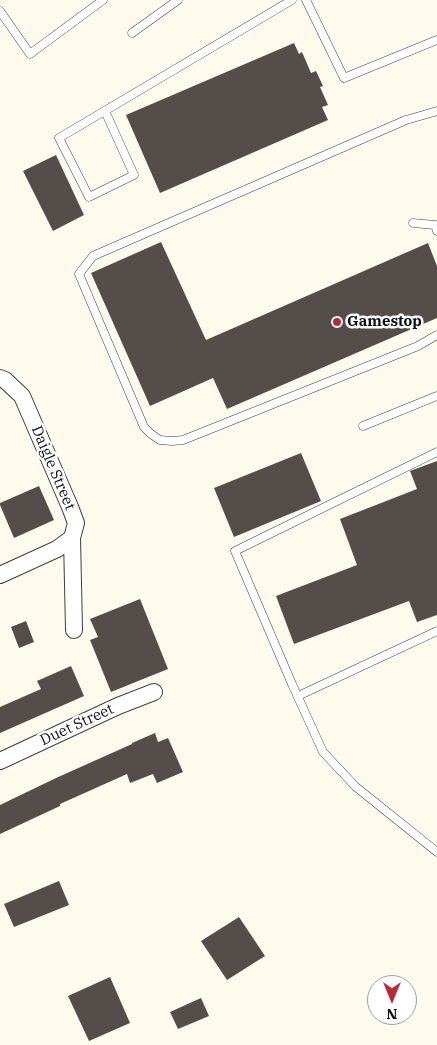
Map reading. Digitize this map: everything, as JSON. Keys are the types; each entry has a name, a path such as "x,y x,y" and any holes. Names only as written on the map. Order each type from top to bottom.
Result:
{"street":[{"name":"Daigle Street","path":"0,378 6,380 22,396 76,522 72,538 74,630"},
{"path":"0,575 57,549 72,538"},
{"name":"Duet Street","path":"0,761 118,706 154,692"}],"lane":[{"path":"0,12 30,54 103,0"},
{"path":"132,33 178,0"},
{"path":"105,111 134,175 89,197 59,138 292,0"},
{"path":"306,0 344,78 437,40"},
{"path":"437,111 406,120 93,256 79,274 144,427 150,434 160,440 183,440 418,346 437,335"},
{"path":"413,223 434,225 437,231"},
{"path":"363,426 437,396"},
{"path":"437,452 235,551 323,752 356,787 437,852"},
{"path":"298,696 437,631"}],"building":[{"path":"294,43 299,54 302,52 311,73 316,71 323,86 320,87 328,105 322,107 328,120 160,193 126,115"},
{"path":"56,155 84,215 53,231 23,171"},
{"name":"Gamestop","path":"161,242 206,340 428,243 437,266 437,318 227,409 213,378 150,406 91,273"},
{"path":"301,453 321,501 234,537 214,488"},
{"path":"437,461 437,615 417,622 409,601 294,644 276,596 357,565 340,519 417,489 410,471"},
{"path":"39,486 54,520 14,538 0,503"},
{"path":"140,599 168,669 111,692 90,640 98,637 90,619"},
{"path":"26,621 34,642 19,648 11,627"},
{"path":"71,666 84,696 0,733 0,707 41,689 37,681"},
{"path":"155,733 158,742 168,738 183,772 157,783 153,774 130,783 127,774 0,834 0,805"},
{"path":"59,881 69,905 14,927 4,904"},
{"path":"239,917 265,956 227,980 201,941"},
{"path":"110,977 130,1023 89,1041 68,996"},
{"path":"201,998 209,1016 178,1029 170,1012"}],"place":[{"name":"Gamestop","path":"337,322"}]}
